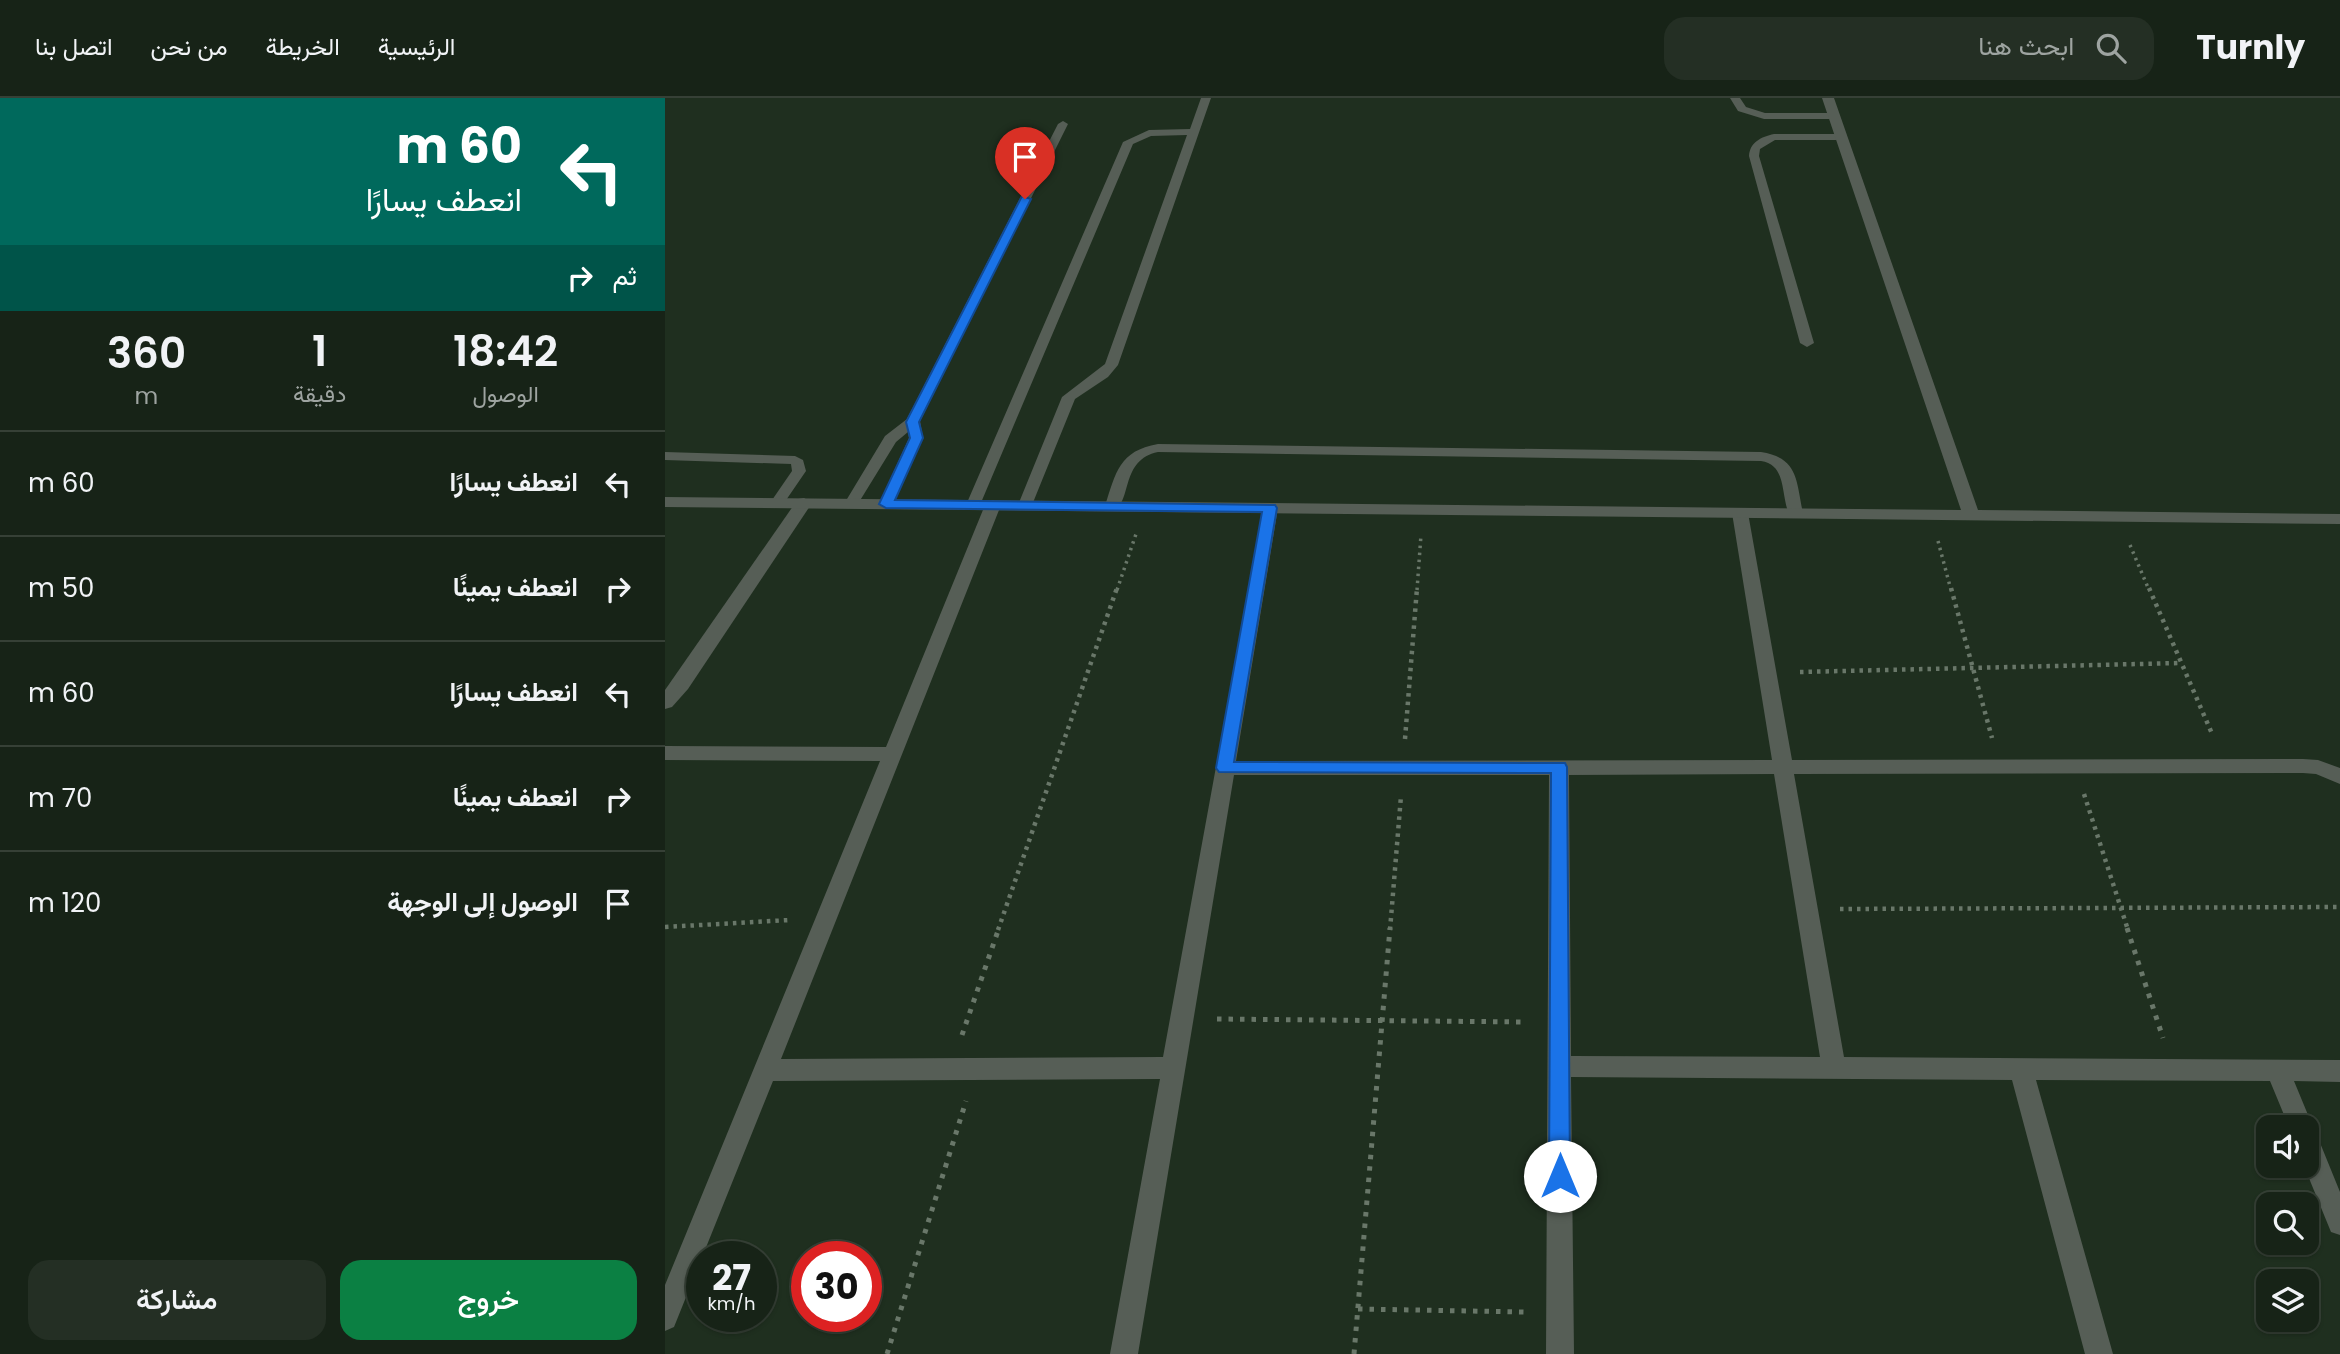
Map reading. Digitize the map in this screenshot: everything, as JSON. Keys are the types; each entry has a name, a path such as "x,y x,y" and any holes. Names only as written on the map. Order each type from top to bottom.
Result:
{"street":[{"path":"1828,98 1971,515"},
{"path":"665,502 2340,519"},
{"path":"665,702 681,684 804,503"},
{"path":"665,1318 893,754 983,505"},
{"path":"1124,1354 1270,508"},
{"path":"1740,513 1834,1068"},
{"path":"665,753 893,754"},
{"path":"1224,768 2311,766 2340,776"},
{"path":"1559,767 1560,1354"},
{"path":"1559,1066 2340,1071"},
{"path":"765,1070 1173,1068"},
{"path":"2021,1069 2099,1354"},
{"path":"2277,1070 2296,1115"},
{"path":"2319,1171 2340,1223"}],"lane":[{"path":"1025,505 1069,397 1103,374 1111,365 1206,98"},
{"path":"1735,98 1742,109 1756,114 1835,116"},
{"path":"851,503 890,439 913,422 1063,124"},
{"path":"983,505 1128,142 1149,133 1193,132"},
{"path":"1807,343 1755,148 1762,142 1778,145 1843,141"},
{"path":"886,504 916,438 913,422"},
{"path":"1112,506 1129,460 1134,455 1150,449 1200,449 1756,456 1776,460 1786,470 1795,513"},
{"path":"665,456 795,460 799,471 777,503"}],"path":[{"path":"951,1069 1145,507"},
{"path":"1354,1354 1384,1021 1423,509"},
{"path":"1951,538 1937,538 2000,766"},
{"path":"2129,542 2226,766"},
{"path":"1767,673 2181,663"},
{"path":"2075,766 2173,1069"},
{"path":"1807,909 2340,907"},
{"path":"665,927 827,918"},
{"path":"1181,1018 1559,1023"},
{"path":"887,1354 977,1068"},
{"path":"1358,1309 1560,1312"}],"route":[{"path":"1025,199 913,422 916,438 886,504 1270,508 1224,768 1559,767 1560,1176"}]}
